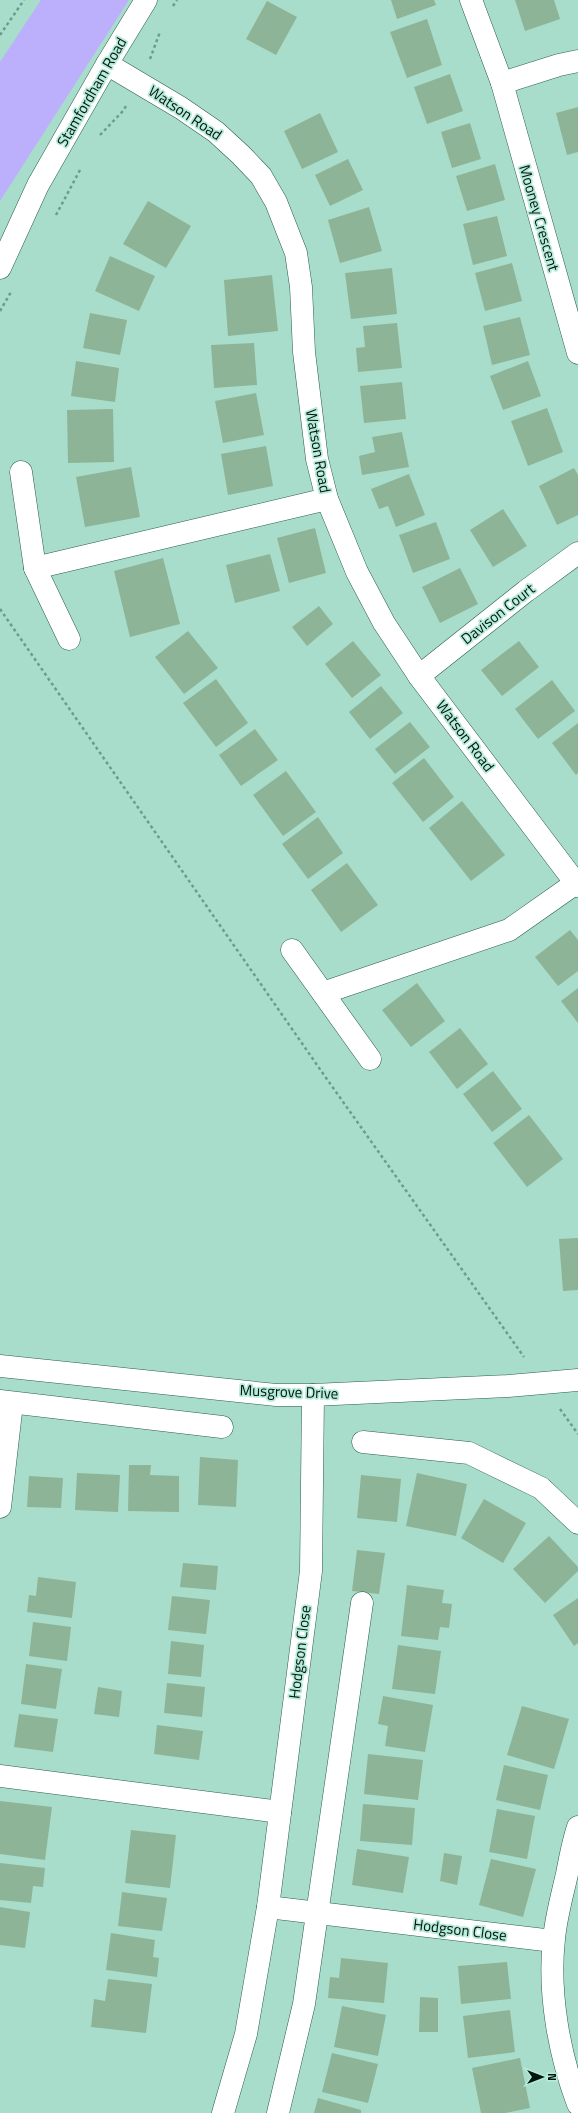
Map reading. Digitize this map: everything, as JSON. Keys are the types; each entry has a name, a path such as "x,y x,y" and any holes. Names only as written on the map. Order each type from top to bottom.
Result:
{"street":[{"name":"Stamfordham Road","path":"0,268 38,185 107,64 146,0"},
{"name":"Mooney Crescent","path":"471,0 502,84 578,353"},
{"path":"502,84 559,65 578,61"},
{"name":"Watson Road","path":"107,64 216,132 261,176 276,202 296,253 301,287 304,352 317,459 326,499 357,572 384,623 419,676 577,884"},
{"name":"Stamfordham Road","path":"0,235 38,185"},
{"path":"21,472 35,568 69,639"},
{"path":"35,568 326,499"},
{"name":"Davison Court","path":"419,676 526,591 578,553"},
{"path":"323,993 509,930 577,884"},
{"path":"292,950 370,1059"},
{"name":"Musgrove Drive","path":"0,1366 276,1395 313,1396 578,1380"},
{"name":"Hodgson Close","path":"223,2113 246,2034 268,1907 311,1570 313,1396"},
{"path":"0,1507 6,1402 222,1427"},
{"path":"363,1442 469,1453 541,1488 578,1523"},
{"path":"278,2113 304,2004 362,1603"},
{"path":"0,1776 280,1812"},
{"path":"578,1826 558,1914 554,1941 553,1978 556,2018 569,2080 578,2104"},
{"name":"Hodgson Close","path":"268,1907 554,1941"}],"path":[{"path":"0,35 24,0"},
{"path":"173,7 176,0"},
{"path":"97,138 123,111 153,53 162,28"},
{"path":"53,220 80,169"},
{"path":"0,311 12,291"},
{"path":"0,609 324,1075 578,1434"}],"shaded area":[{"path":"41,0 129,0 0,201 0,62"}],"building":[{"path":"391,0 434,0 436,5 397,19"},
{"path":"515,0 554,0 560,19 525,31"},
{"path":"267,1 297,17 276,55 246,39"},
{"path":"427,19 442,65 407,78 390,32"},
{"path":"450,74 463,111 427,124 414,87"},
{"path":"578,107 578,152 567,155 556,113"},
{"path":"320,113 338,152 302,169 284,131"},
{"path":"470,123 481,159 452,168 441,132"},
{"path":"348,159 363,190 330,206 315,175"},
{"path":"495,164 505,200 467,211 456,176"},
{"path":"148,201 191,226 166,268 123,244"},
{"path":"369,207 382,251 340,263 328,220"},
{"path":"497,216 507,256 473,265 463,224"},
{"path":"110,256 155,276 139,311 95,291"},
{"path":"512,263 522,301 485,311 475,273"},
{"path":"392,268 397,314 351,319 345,273"},
{"path":"272,275 278,331 228,336 224,280"},
{"path":"90,313 127,320 120,355 83,348"},
{"path":"520,317 530,355 492,365 483,326"},
{"path":"397,323 402,368 358,372 356,348 365,347 363,326"},
{"path":"254,343 257,385 214,388 211,345"},
{"path":"76,361 119,368 115,402 71,396"},
{"path":"528,361 541,396 503,410 490,376"},
{"path":"402,382 406,419 364,423 360,386"},
{"path":"256,393 264,435 223,443 215,401"},
{"path":"547,408 563,452 528,466 511,421"},
{"path":"113,409 114,462 68,463 67,410"},
{"path":"402,432 409,467 362,475 359,456 375,452 372,437"},
{"path":"266,446 273,486 228,495 221,454"},
{"path":"131,467 140,517 85,527 76,477"},
{"path":"574,468 578,475 578,515 557,525 539,486"},
{"path":"409,474 425,515 396,527 388,506 379,509 371,489"},
{"path":"503,509 527,546 493,567 470,530"},
{"path":"436,522 450,559 413,573 399,535"},
{"path":"315,528 326,573 289,583 277,538"},
{"path":"270,554 280,591 235,603 226,565"},
{"path":"163,558 180,624 130,637 114,571"},
{"path":"460,568 478,604 440,623 422,587"},
{"path":"319,606 333,624 307,646 292,627"},
{"path":"188,631 218,668 184,694 155,657"},
{"path":"353,641 381,675 352,698 325,664"},
{"path":"519,641 539,667 502,696 481,670"},
{"path":"216,679 248,723 216,747 183,703"},
{"path":"552,680 575,711 538,739 515,709"},
{"path":"381,686 403,713 370,739 349,712"},
{"path":"410,722 430,747 395,774 375,749"},
{"path":"578,723 578,773 576,775 552,743"},
{"path":"255,729 278,760 241,786 219,755"},
{"path":"424,758 454,797 423,822 392,783"},
{"path":"286,771 316,812 283,836 253,795"},
{"path":"462,801 505,855 471,881 429,828"},
{"path":"318,817 343,853 308,879 282,844"},
{"path":"347,863 378,905 341,932 311,890"},
{"path":"570,930 578,940 578,971 558,986 535,957"},
{"path":"417,983 445,1021 411,1047 382,1010"},
{"path":"578,988 578,1023 561,1001"},
{"path":"460,1028 488,1064 457,1089 429,1052"},
{"path":"493,1071 522,1109 492,1132 463,1094"},
{"path":"529,1115 563,1159 527,1187 493,1143"},
{"path":"578,1238 578,1290 563,1291 559,1239"},
{"path":"200,1457 238,1460 236,1507 198,1505"},
{"path":"129,1465 151,1465 150,1475 179,1476 179,1512 128,1511"},
{"path":"77,1473 120,1475 118,1512 75,1510"},
{"path":"417,1473 467,1484 456,1536 406,1526"},
{"path":"361,1475 401,1479 397,1522 357,1518"},
{"path":"29,1476 63,1478 61,1508 27,1507"},
{"path":"484,1499 526,1523 503,1563 461,1538"},
{"path":"549,1536 578,1567 578,1571 545,1603 513,1569"},
{"path":"357,1550 385,1553 379,1594 352,1591"},
{"path":"183,1563 218,1566 216,1590 180,1587"},
{"path":"38,1577 76,1582 72,1618 27,1612 29,1595 36,1596"},
{"path":"407,1585 444,1590 442,1603 452,1604 449,1628 440,1627 438,1640 401,1636"},
{"path":"172,1596 210,1600 206,1634 168,1630"},
{"path":"578,1598 578,1643 574,1646 553,1615"},
{"path":"33,1622 71,1627 67,1661 29,1656"},
{"path":"171,1641 204,1645 201,1677 168,1674"},
{"path":"398,1645 441,1651 435,1694 392,1689"},
{"path":"26,1664 62,1669 56,1709 21,1704"},
{"path":"167,1683 205,1687 202,1717 164,1713"},
{"path":"98,1687 122,1691 119,1717 94,1714"},
{"path":"383,1696 433,1705 425,1752 385,1746 388,1726 378,1724"},
{"path":"522,1706 569,1719 554,1769 507,1755"},
{"path":"19,1714 58,1719 53,1752 14,1747"},
{"path":"157,1725 203,1731 199,1760 154,1754"},
{"path":"368,1754 423,1760 418,1800 364,1794"},
{"path":"504,1765 548,1775 540,1810 496,1800"},
{"path":"0,1801 52,1807 45,1860 0,1854"},
{"path":"363,1804 415,1808 412,1845 360,1841"},
{"path":"497,1809 535,1816 527,1859 489,1852"},
{"path":"131,1830 176,1835 170,1888 125,1883"},
{"path":"357,1849 409,1857 403,1893 352,1885"},
{"path":"444,1853 462,1856 457,1885 440,1881"},
{"path":"491,1859 536,1869 523,1917 479,1905"},
{"path":"0,1863 45,1868 43,1887 33,1886 31,1903 0,1900"},
{"path":"122,1892 167,1898 162,1931 118,1926"},
{"path":"0,1907 30,1912 25,1948 0,1945"},
{"path":"111,1933 155,1940 153,1957 159,1958 157,1977 106,1970"},
{"path":"341,1958 388,1963 384,2003 328,1998 330,1977 339,1978"},
{"path":"507,1962 511,1999 461,2004 458,1966"},
{"path":"108,1979 152,1984 146,2033 91,2027 94,1999 105,2001"},
{"path":"420,1997 438,1998 438,2032 419,2032"},
{"path":"342,2006 386,2015 378,2056 334,2047"},
{"path":"510,2010 515,2052 468,2058 463,2016"},
{"path":"332,2053 378,2064 368,2103 322,2092"},
{"path":"520,2058 530,2108 505,2113 481,2113 472,2068"},
{"path":"318,2098 361,2110 361,2113 314,2113"}]}
